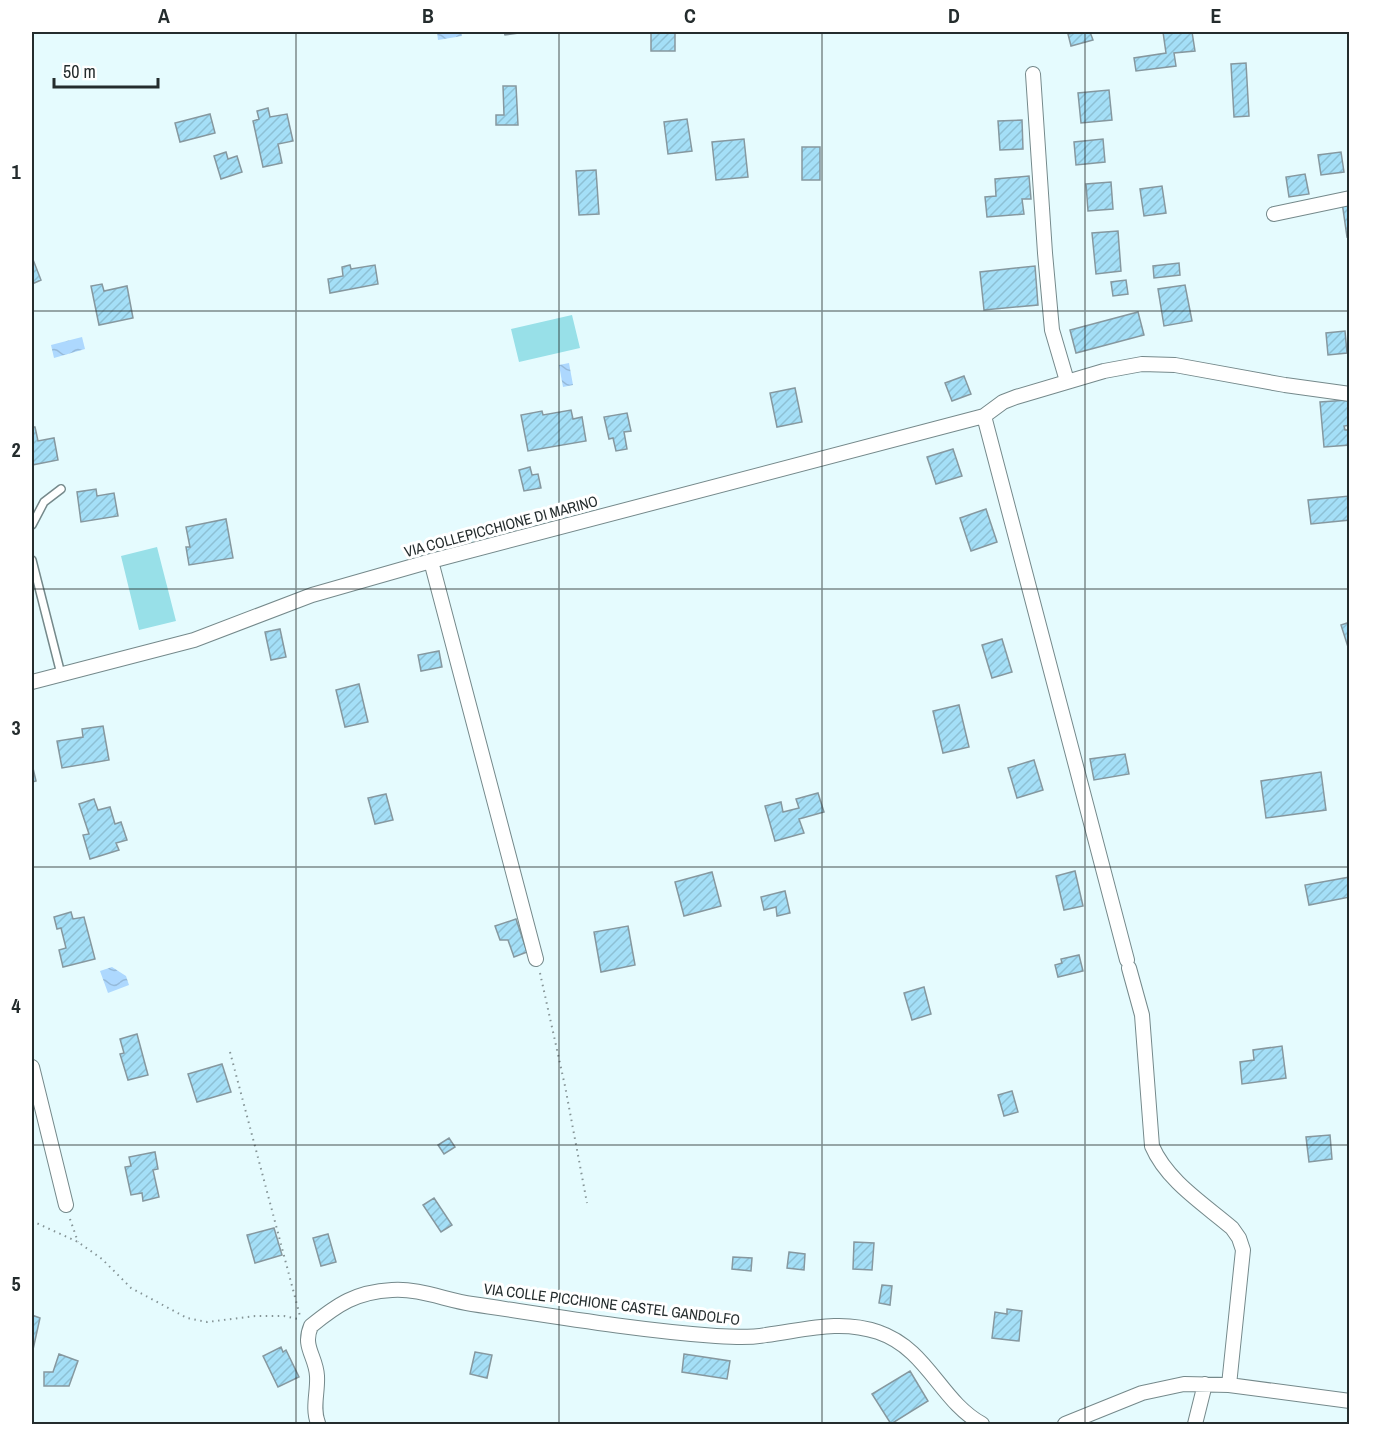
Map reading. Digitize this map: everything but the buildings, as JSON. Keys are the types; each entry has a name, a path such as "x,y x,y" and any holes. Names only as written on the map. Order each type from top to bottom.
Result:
{"street":[{"path":"1033,74 1044,253 1052,330 1067,381"},
{"path":"1274,214 1350,198"},
{"name":"VIA COLLEPICCHIONE DI MARINO","path":"32,682 195,640 312,596 431,561 984,416 1003,402 1067,381 1130,365 1164,364 1350,394"},
{"path":"984,416 1142,1015 1152,1146 1166,1172 1232,1228 1243,1250 1229,1385"},
{"path":"431,561 536,959"},
{"path":"32,1067 66,1205"},
{"name":"VIA COLLE PICCHIONE CASTEL GANDOLFO","path":"318,1423 315,1408 317,1373 307,1342 310,1326 348,1299 393,1290 577,1319 717,1336 753,1337 833,1325 868,1329 890,1337 909,1349 933,1374 963,1418 982,1425"},
{"path":"1195,1425 1205,1384"},
{"path":"1065,1425 1151,1390 1172,1385 1229,1385 1350,1401"}],"lane":[{"path":"32,525 44,502 61,489"},
{"path":"32,561 61,674"}],"path":[{"path":"536,959 566,1086 587,1203"},
{"path":"32,1221 78,1242 102,1259 131,1288 187,1318 207,1322 242,1317 279,1316 302,1321 230,1052"},
{"path":"66,1205 78,1242"}],"shaded area":[{"path":"572,315 580,348 519,362 511,329"},
{"path":"157,547 176,621 139,630 121,556"}],"water":[{"path":"437,32 461,32 462,36 438,40"},
{"path":"82,337 85,349 54,358 51,345"},
{"path":"569,363 573,385 563,387 559,365"},
{"path":"112,967 126,976 129,985 108,993 100,971"}]}
